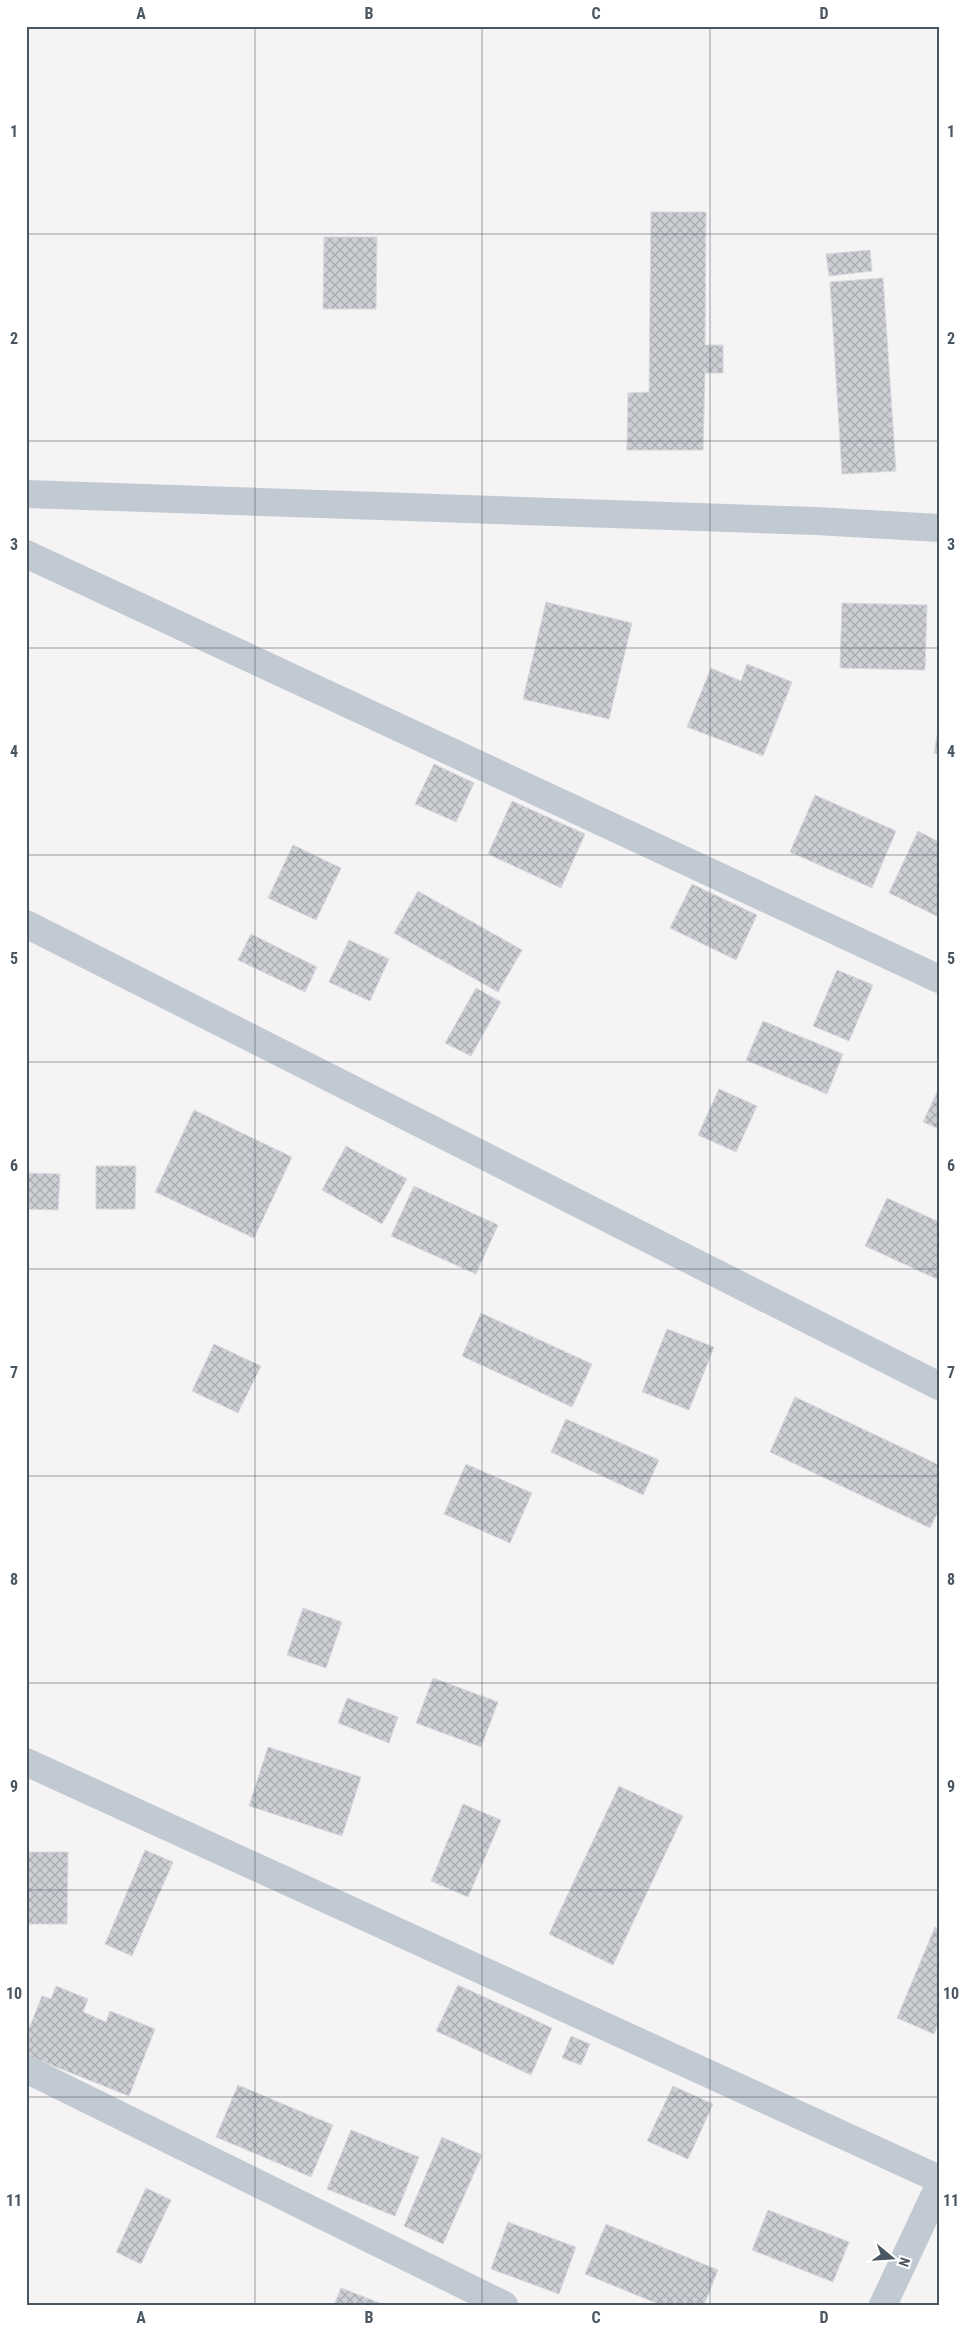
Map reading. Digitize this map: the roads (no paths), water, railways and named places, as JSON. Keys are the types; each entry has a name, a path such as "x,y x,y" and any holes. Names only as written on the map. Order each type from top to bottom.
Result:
{"street":[{"path":"26,494 816,521 939,528"},
{"path":"26,554 939,980"},
{"path":"26,924 939,1386"},
{"path":"26,1762 939,2179"},
{"path":"26,2069 504,2305"},
{"path":"883,2305 939,2186"}]}
